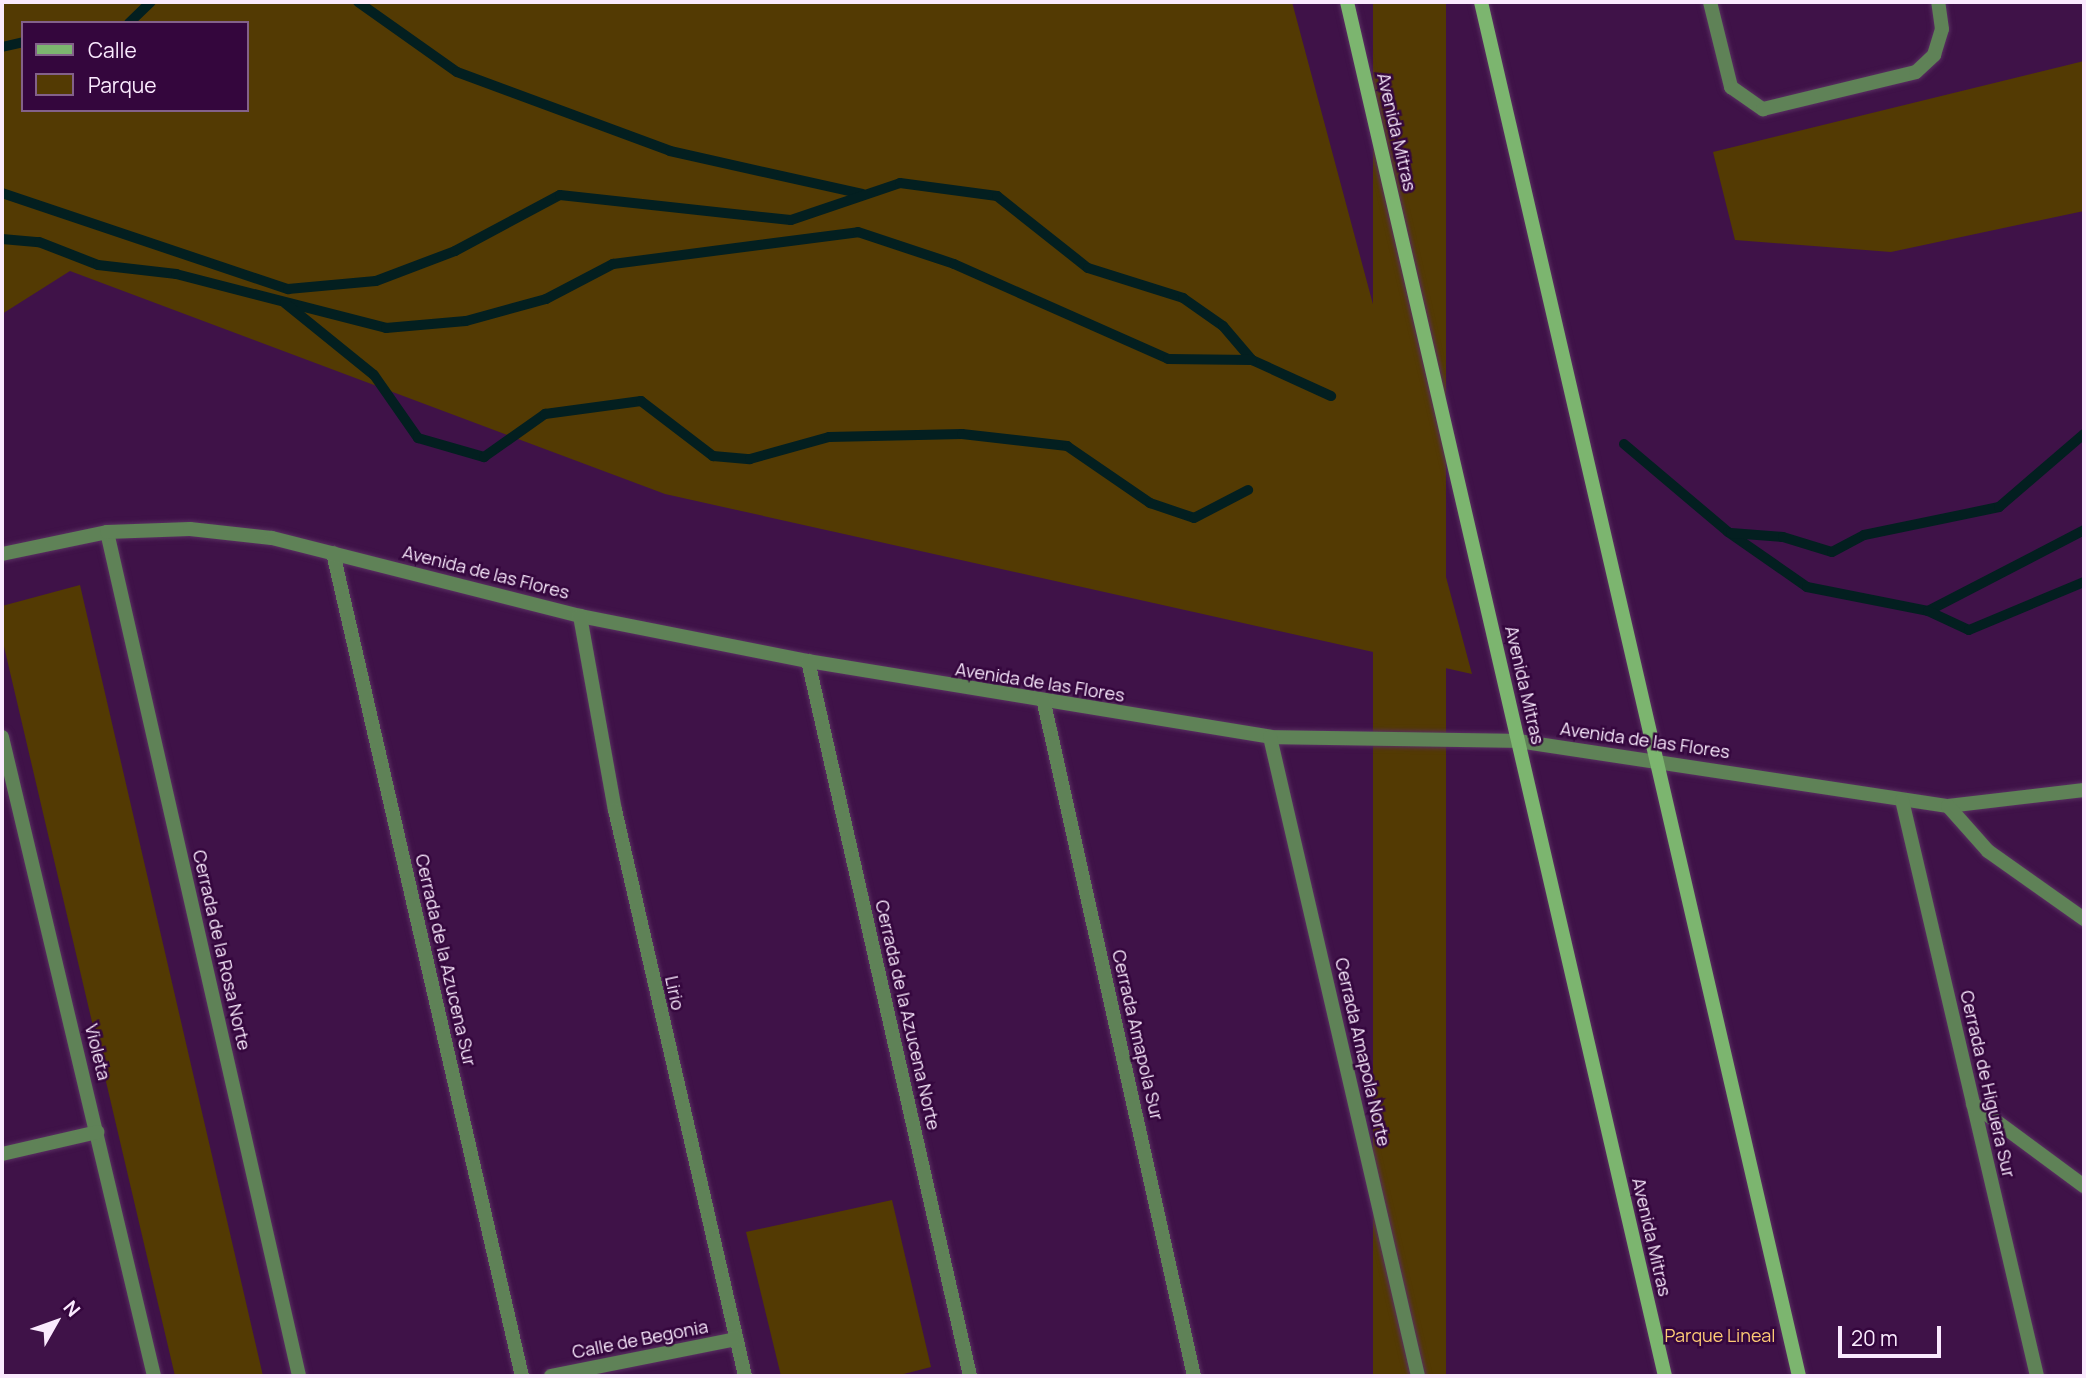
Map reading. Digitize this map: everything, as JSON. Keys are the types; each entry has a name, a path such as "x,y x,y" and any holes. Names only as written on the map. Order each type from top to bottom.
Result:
{"street":[{"name":"Avenida Mitras","path":"1347,2 1665,1376"},
{"path":"1482,2 1799,1376"},
{"path":"1710,2 1731,87 1746,103 1763,109 1893,80 1934,55 1942,29 1938,2"},
{"name":"Avenida de las Flores","path":"2,554 107,532 190,529 333,553 579,616 808,661 1044,703 1270,737 1518,741 1657,758 1948,806 2084,790"},
{"name":"Cerrada de la Rosa Norte","path":"107,532 299,1376"},
{"name":"Cerrada de la Azucena Sur","path":"333,553 522,1376"},
{"name":"Lirio","path":"579,616 618,823 745,1376"},
{"name":"Cerrada de la Azucena Norte","path":"808,661 970,1376"},
{"name":"Cerrada Amapola Sur","path":"1044,703 1194,1376"},
{"name":"Violeta","path":"2,737 154,1376"},
{"name":"Cerrada Amapola Norte","path":"1270,737 1418,1376"},
{"name":"Cerrada de Higuera Sur","path":"1902,800 2037,1376"},
{"path":"1948,806 1988,851 2084,919"},
{"path":"1973,1104 2084,1186"},
{"path":"2,1154 97,1132"},
{"name":"Calle de Begonia","path":"551,1376 736,1339"}],"green space":[{"path":"2,2 1292,2 1472,674 665,494 70,271 2,314"},
{"path":"1373,2 1446,2 1446,1376 1373,1376"},
{"path":"2084,61 2084,211 1891,252 1735,240 1713,152"},
{"path":"80,585 263,1376 175,1376 2,638 2,606"},
{"path":"892,1200 931,1367 896,1376 781,1376 746,1232"}],"waterway":[{"path":"131,21 151,2"},
{"path":"358,2 457,72 670,151 862,194"},
{"path":"2,47 21,42"},
{"path":"2,193 288,289 376,281 455,251 560,195 791,220 900,183 997,196 1088,268 1183,298 1223,326 1252,360 1331,396"},
{"path":"2,239 39,242 98,265 176,274 386,328 466,321 546,299 613,264 858,232 954,264 1168,359 1252,360"},
{"path":"285,303 374,375 418,438 484,457 545,414 641,401 713,456 750,459 829,437 962,434 1067,446 1150,503 1194,518 1248,490"},
{"path":"1731,533 1783,537 1832,552 1864,535 1999,507 2084,434"},
{"path":"1624,444 1728,532 1807,587 1928,611 2084,530"},
{"path":"1928,611 1969,630 2084,582"}],"park label":[{"name":"Parque Lineal","path":"1720,1335"}]}
